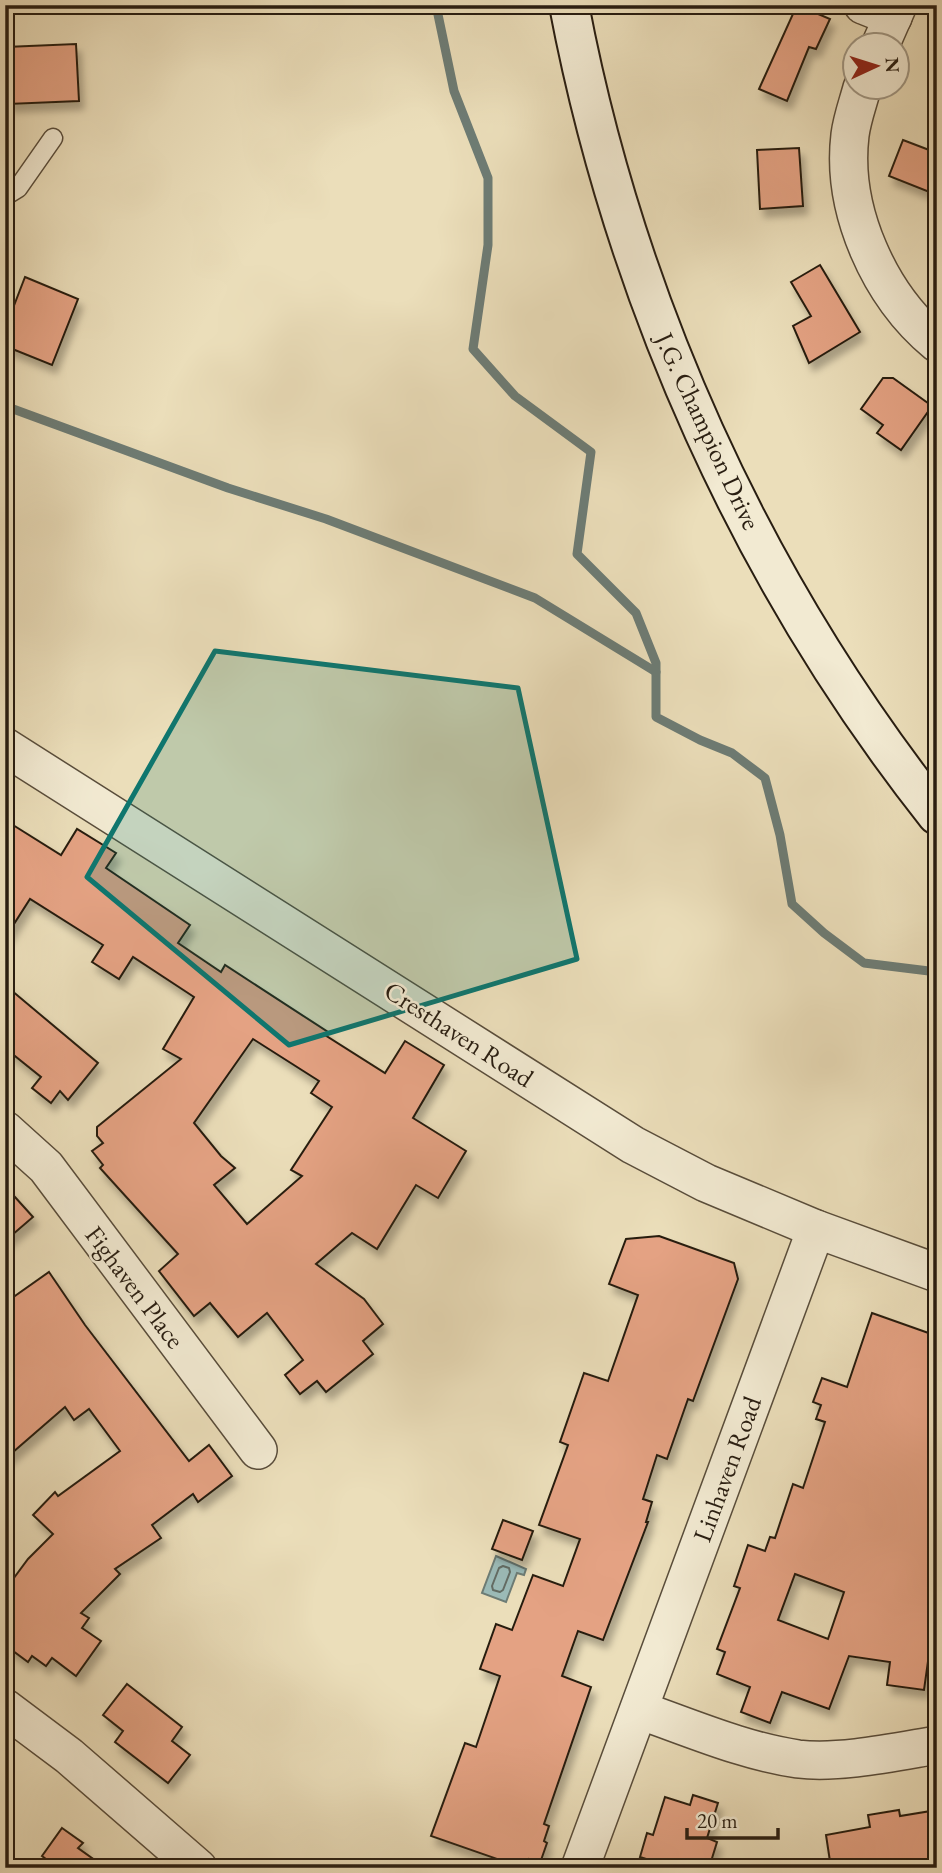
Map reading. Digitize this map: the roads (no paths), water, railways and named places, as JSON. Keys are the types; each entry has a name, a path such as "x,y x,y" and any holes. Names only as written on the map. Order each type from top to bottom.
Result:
{"main road":[{"name":"J.G. Champion Drive","path":"569,5 586,90 608,175 668,352 702,429 749,524 839,679 937,815"}],"street":[{"path":"858,102 850,134 850,185 859,223 873,261 906,312 937,343"},
{"name":"Cresthaven Road","path":"5,747 633,1145 706,1183 816,1229 937,1273"},
{"name":"Fighaven Place","path":"5,1130 46,1167 258,1450"},
{"name":"Linhaven Road","path":"580,1868 816,1229"},
{"path":"5,1709 69,1756 198,1868"},
{"path":"639,1710 748,1749 801,1759 864,1757 937,1745"}],"lane":[{"path":"5,196 18,188 53,138"}],"water":[{"path":"496,1556 526,1569 524,1575 517,1573 506,1602 482,1593"}],"waterway":[{"path":"436,5 454,91 488,178 488,245 473,349 515,396 591,452 577,554 636,613 656,663 656,717 732,753 765,778 780,835 792,904 824,933 864,963 937,972"},
{"path":"5,406 228,488 326,519 535,598 656,672"}]}
